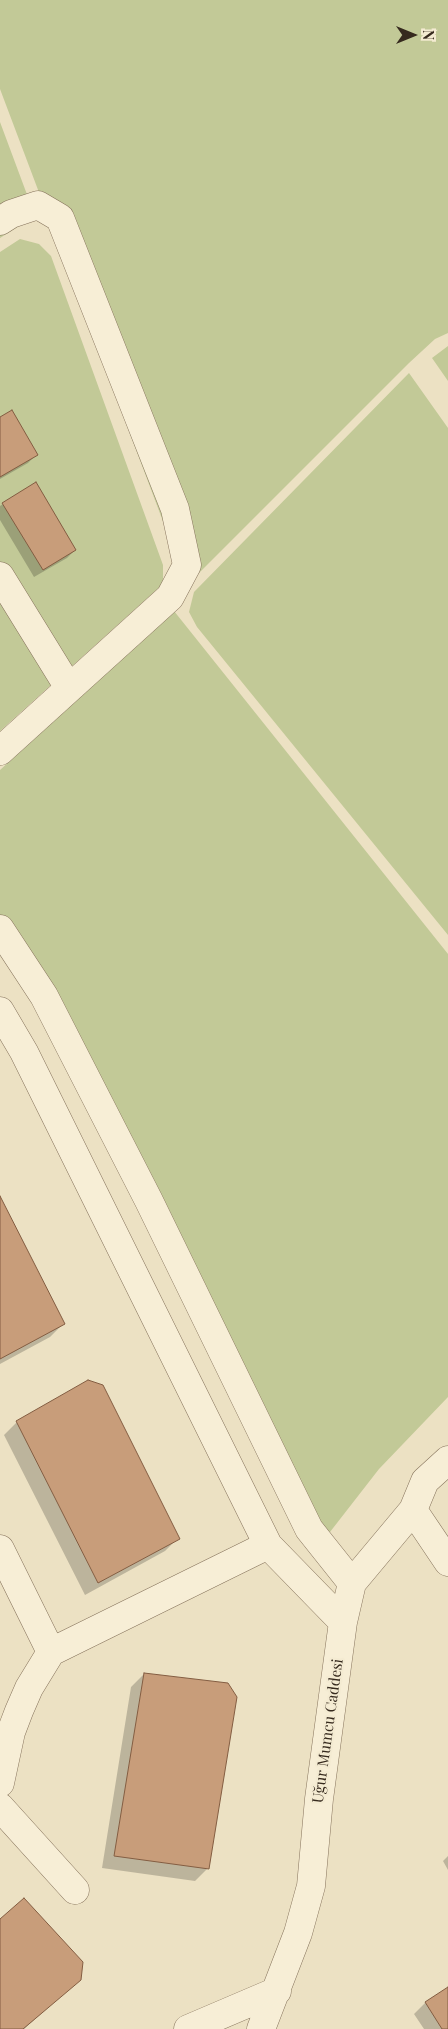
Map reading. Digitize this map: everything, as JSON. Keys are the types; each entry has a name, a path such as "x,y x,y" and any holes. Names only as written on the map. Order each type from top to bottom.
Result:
{"street":[{"path":"0,221 11,214 38,205 60,218 175,509 187,565 170,597 0,751"},
{"path":"0,576 69,688"},
{"path":"0,930 44,996 149,1200 309,1529 352,1583"},
{"path":"0,1011 29,1061 268,1545 343,1622"},
{"name":"Uğur Mumcu Caddesi","path":"261,2029 298,1933 310,1886 318,1799 343,1622 352,1583 413,1510 425,1481 448,1460"},
{"path":"413,1510 448,1562"},
{"path":"0,1783 6,1731 51,1652 268,1545"},
{"path":"0,1549 51,1652"},
{"path":"0,1807 75,1890"},
{"path":"188,2029 277,1991"}],"green space":[{"path":"0,0 448,0 448,333 435,339 409,363 187,585 0,89"},
{"path":"0,122 35,216 0,238"},
{"path":"20,239 39,244 51,256 163,565 163,584 0,731 0,252"},
{"path":"448,346 448,381 432,358"},
{"path":"409,373 448,428 448,935 197,627 189,612 194,592"},
{"path":"174,611 448,954 448,1397 379,1469 330,1532 310,1519 0,920 0,770"}],"building":[{"path":"12,410 38,455 0,477 0,417"},
{"path":"36,482 76,550 43,570 2,503"},
{"path":"0,1196 65,1324 0,1359"},
{"path":"88,1380 103,1385 180,1539 98,1583 16,1421"},
{"path":"144,1673 228,1683 237,1697 209,1869 114,1856"},
{"path":"24,1898 83,1962 81,1980 23,2029 0,2029 0,1919"},
{"path":"448,1987 448,2029 442,2029 425,2002"}]}
